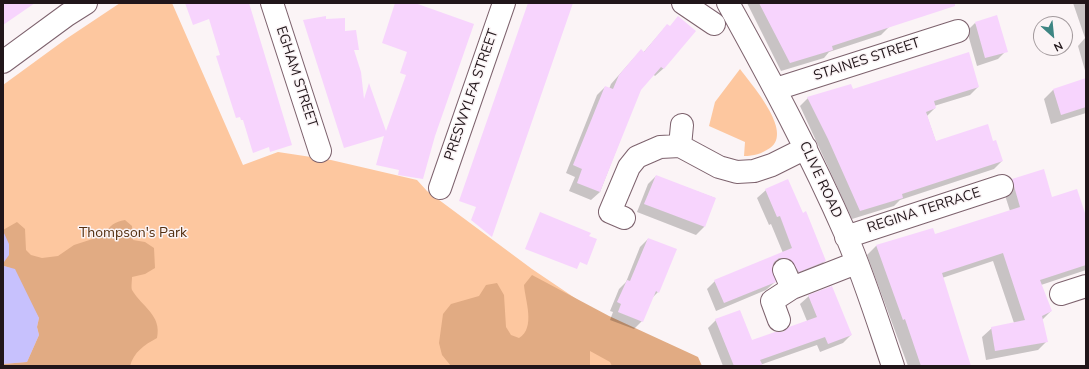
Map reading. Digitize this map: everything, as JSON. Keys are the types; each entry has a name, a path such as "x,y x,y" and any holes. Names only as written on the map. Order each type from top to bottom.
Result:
{"street":[{"path":"3,62 67,15 86,3"},
{"name":"EGHAM STREET","path":"272,3 320,151"},
{"name":"PRESWYLFA STREET","path":"440,188 504,3"},
{"path":"683,3 714,24"},
{"name":"CLIVE ROAD","path":"728,3 806,148 846,237 894,366"},
{"name":"STAINES STREET","path":"776,90 958,31"},
{"path":"680,146 682,124"},
{"path":"624,218 610,212 629,167 637,157 660,147 680,146 719,167 736,172 754,171 772,165 806,148"},
{"name":"REGINA TERRACE","path":"846,237 1002,186"},
{"path":"779,320 772,301 788,279 856,263"},
{"path":"1061,294 1086,286"}],"green space":[{"name":"Thompson's Park","path":"120,3 172,3 243,165 278,152 331,160 417,180 427,191 532,269 606,319 689,366 3,366 3,85 66,39"},
{"path":"740,69 761,96 774,120 777,131 776,141 770,148 751,156 744,156 745,142 709,126 715,102"}],"shaded area":[{"path":"125,220 132,226 133,240 145,242 154,248 155,268 145,274 132,277 132,290 154,317 158,330 157,338 140,349 130,366 3,366 3,364 27,362 39,335 37,327 39,318 10,268 4,266 3,230 17,222 25,229 26,250 31,255 42,258 58,256 74,245 105,235 113,224"},
{"path":"3,231 9,244 9,255 4,262 4,266 15,269 39,318 37,327 39,335 27,362 3,364"},
{"path":"532,275 609,316 698,357 702,366 612,366 610,362 590,351 590,366 451,366 442,355 439,343 443,314 451,304 479,296 486,285 497,283 504,295 506,327 511,335 519,338 527,328 528,321 524,285"}],"building":[{"path":"3,3 35,3 3,25"},
{"path":"185,3 249,3 292,145 270,152 269,147 253,153 243,120 241,120 240,117 236,118 216,56 220,55 209,19 193,25"},
{"path":"395,3 415,3 474,24 435,136 423,179 398,175 399,170 376,165 384,136 344,148 303,20 326,16 326,19 345,18 345,31 356,30 359,50 354,50 361,72 364,99 369,83 386,131 406,75 400,73 407,52 382,43"},
{"path":"528,3 573,3 492,237 471,220 476,207 459,201"},
{"path":"759,3 955,3 955,6 832,46 833,50 790,63"},
{"path":"997,15 1008,52 985,58 975,22"},
{"path":"678,16 696,31 664,69 661,67 641,90 600,192 577,183 582,169 573,165 605,86 613,89 619,75 641,49 644,52 667,24 670,26"},
{"path":"969,52 979,87 934,101 936,108 926,112 936,141 988,124 993,141 996,140 1003,161 902,194 903,198 860,211 828,139 807,97 851,84 853,89"},
{"path":"1086,78 1086,107 1061,115 1053,89"},
{"path":"1044,169 1052,197 1077,189 1086,216 1086,265 1040,280 1052,311 1042,316 1048,342 995,351 991,327 1025,320 1003,253 942,273 971,366 921,366 905,319 903,320 876,245 933,228 935,234 1020,207 1012,179"},
{"path":"656,175 716,198 705,227 644,204"},
{"path":"788,179 803,213 806,211 826,261 799,272 791,260 779,258 774,262 772,268 776,282 724,303 714,280 792,248 780,216 777,217 765,189"},
{"path":"540,212 591,233 589,236 597,239 587,265 580,262 577,269 525,249"},
{"path":"648,238 677,249 659,293 656,291 643,322 618,312 621,304 617,302 627,280 630,281"},
{"path":"832,286 852,335 828,344 825,337 760,360 763,366 734,366 715,319 740,310 752,340 775,332 783,332 789,327 817,317 808,295"}]}
